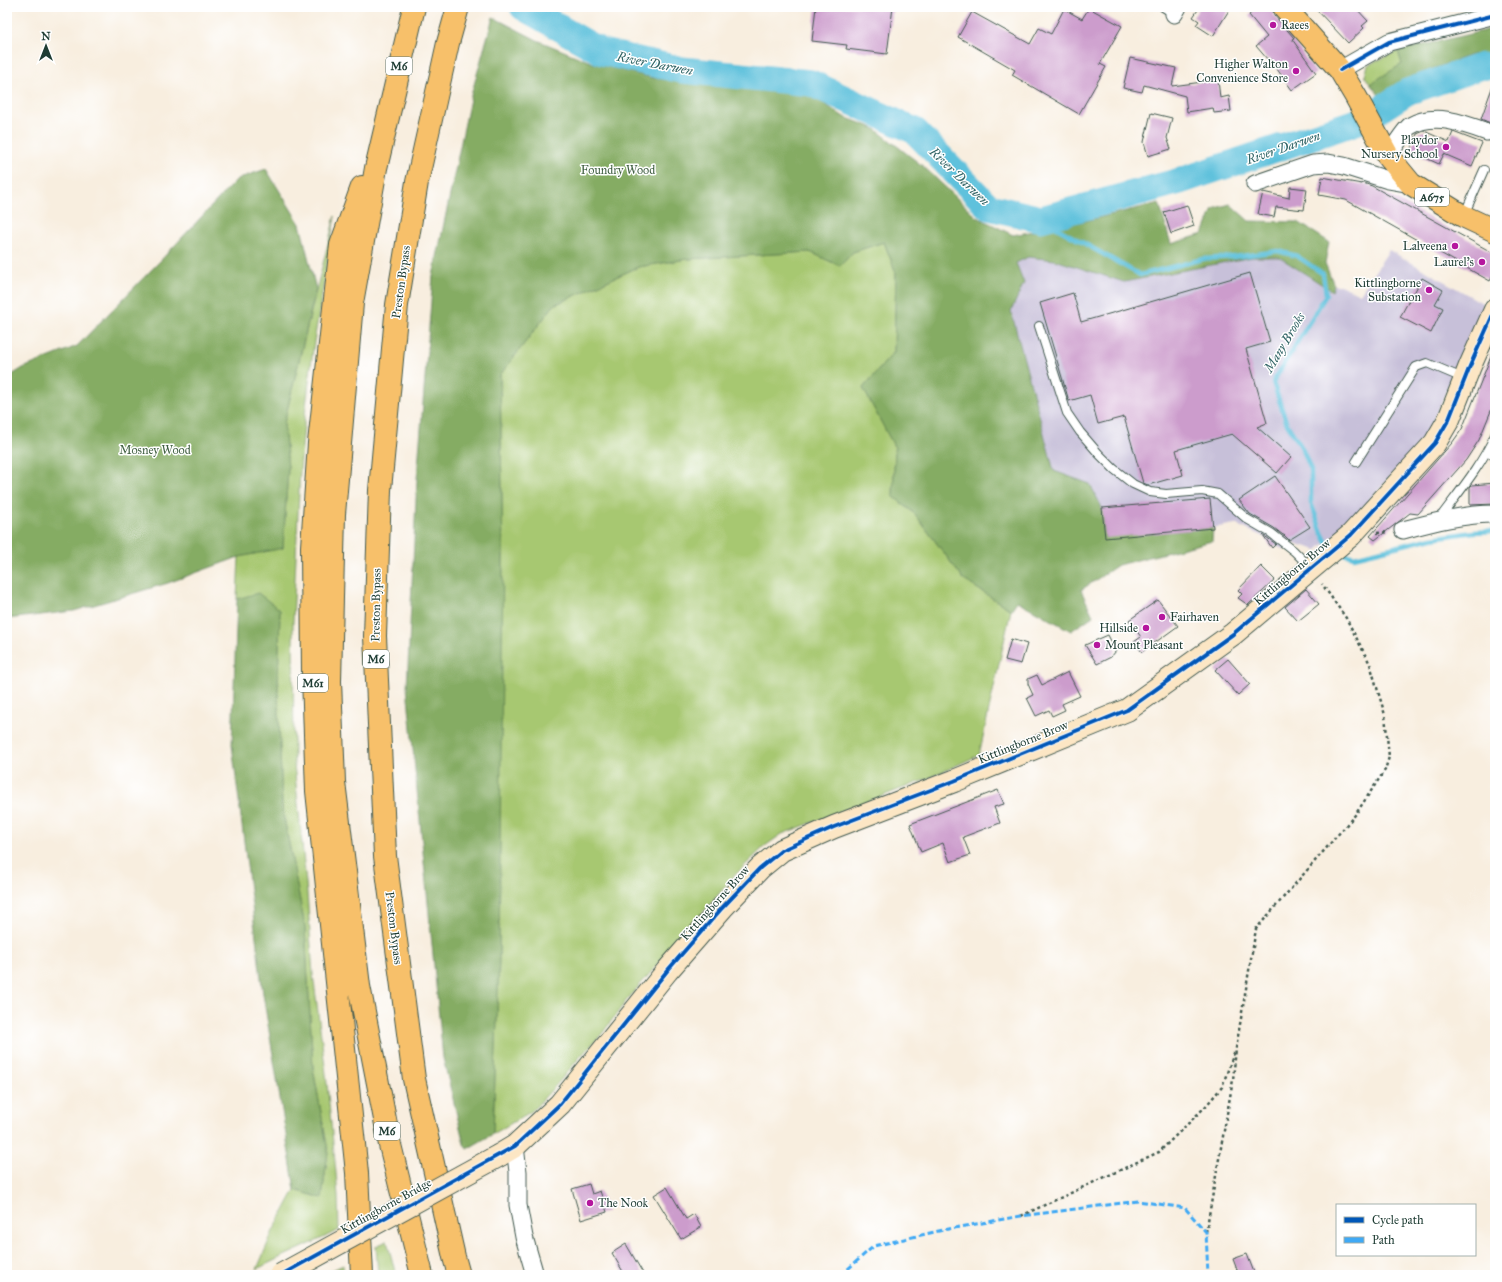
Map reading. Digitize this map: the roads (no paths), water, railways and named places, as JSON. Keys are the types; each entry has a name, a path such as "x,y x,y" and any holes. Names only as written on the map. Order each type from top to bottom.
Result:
{"main road":[{"name":"M6","path":"414,7 376,168 352,303 334,514 330,681 334,782 359,986 390,1145 422,1275"},
{"name":"Preston Bypass","path":"458,7 448,42 417,182 397,305 380,490 375,636 385,856 414,1079 459,1275"},
{"name":"A675","path":"1284,7 1340,70 1386,151 1411,184 1463,216 1495,231"},
{"name":"M61","path":"362,1275 357,1172 317,791 313,677 312,547 319,443 341,246 392,99"}],"street":[{"path":"1340,70 1389,42 1495,15"},
{"path":"1386,151 1409,126 1432,118 1465,123 1487,132"},
{"path":"1255,184 1313,164 1328,163 1344,166 1388,180 1411,184"},
{"name":"Kittlingborne Brow","path":"507,1150 560,1104 667,971 722,908 760,868 782,850 834,827 1127,710 1233,634 1351,535 1435,443 1449,419 1495,310"},
{"path":"1403,530 1437,521 1483,514 1495,514"},
{"path":"507,1150 518,1172 518,1205 524,1237 535,1275"},
{"name":"Kittlingborne Bridge","path":"281,1275 507,1150"}],"lane":[{"path":"1463,216 1484,170"},
{"path":"1039,326 1067,413 1098,454 1114,469 1133,484 1150,492 1166,494 1202,491 1218,494 1247,520 1271,533 1311,568"},
{"path":"1356,462 1416,367 1427,363 1465,379"},
{"path":"1437,521 1473,474 1488,451 1495,435"},
{"path":"1488,451 1495,457"}],"waterway":[{"name":"River Darwen","path":"523,7 602,52 682,70 811,83 915,131 989,207 1041,219 1180,181 1365,119 1407,92 1482,66 1495,67"},
{"name":"Many Brooks","path":"1041,219 1140,275 1203,259 1234,257 1278,251 1297,256 1323,274 1326,295 1273,382 1287,424 1302,448 1311,470 1311,503 1328,545"},
{"name":"Many Brooks","path":"1340,553 1354,557 1432,538 1474,532 1495,531"}],"place":[{"name":"Raees","path":"1273,25"},
{"name":"Higher Walton Convenience Store","path":"1296,71"},
{"name":"Playdor Nursery School","path":"1446,147"},
{"name":"Lalveena","path":"1455,246"},
{"name":"Laurel's","path":"1482,262"},
{"name":"Kittlingborne Substation","path":"1429,290"},
{"name":"Fairhaven","path":"1162,617"},
{"name":"Hillside","path":"1146,628"},
{"name":"Mount Pleasant","path":"1097,645"},
{"name":"The Nook","path":"590,1203"}],"park label":[{"name":"Foundry Wood","path":"618,170"},
{"name":"Mosney Wood","path":"155,450"}]}
